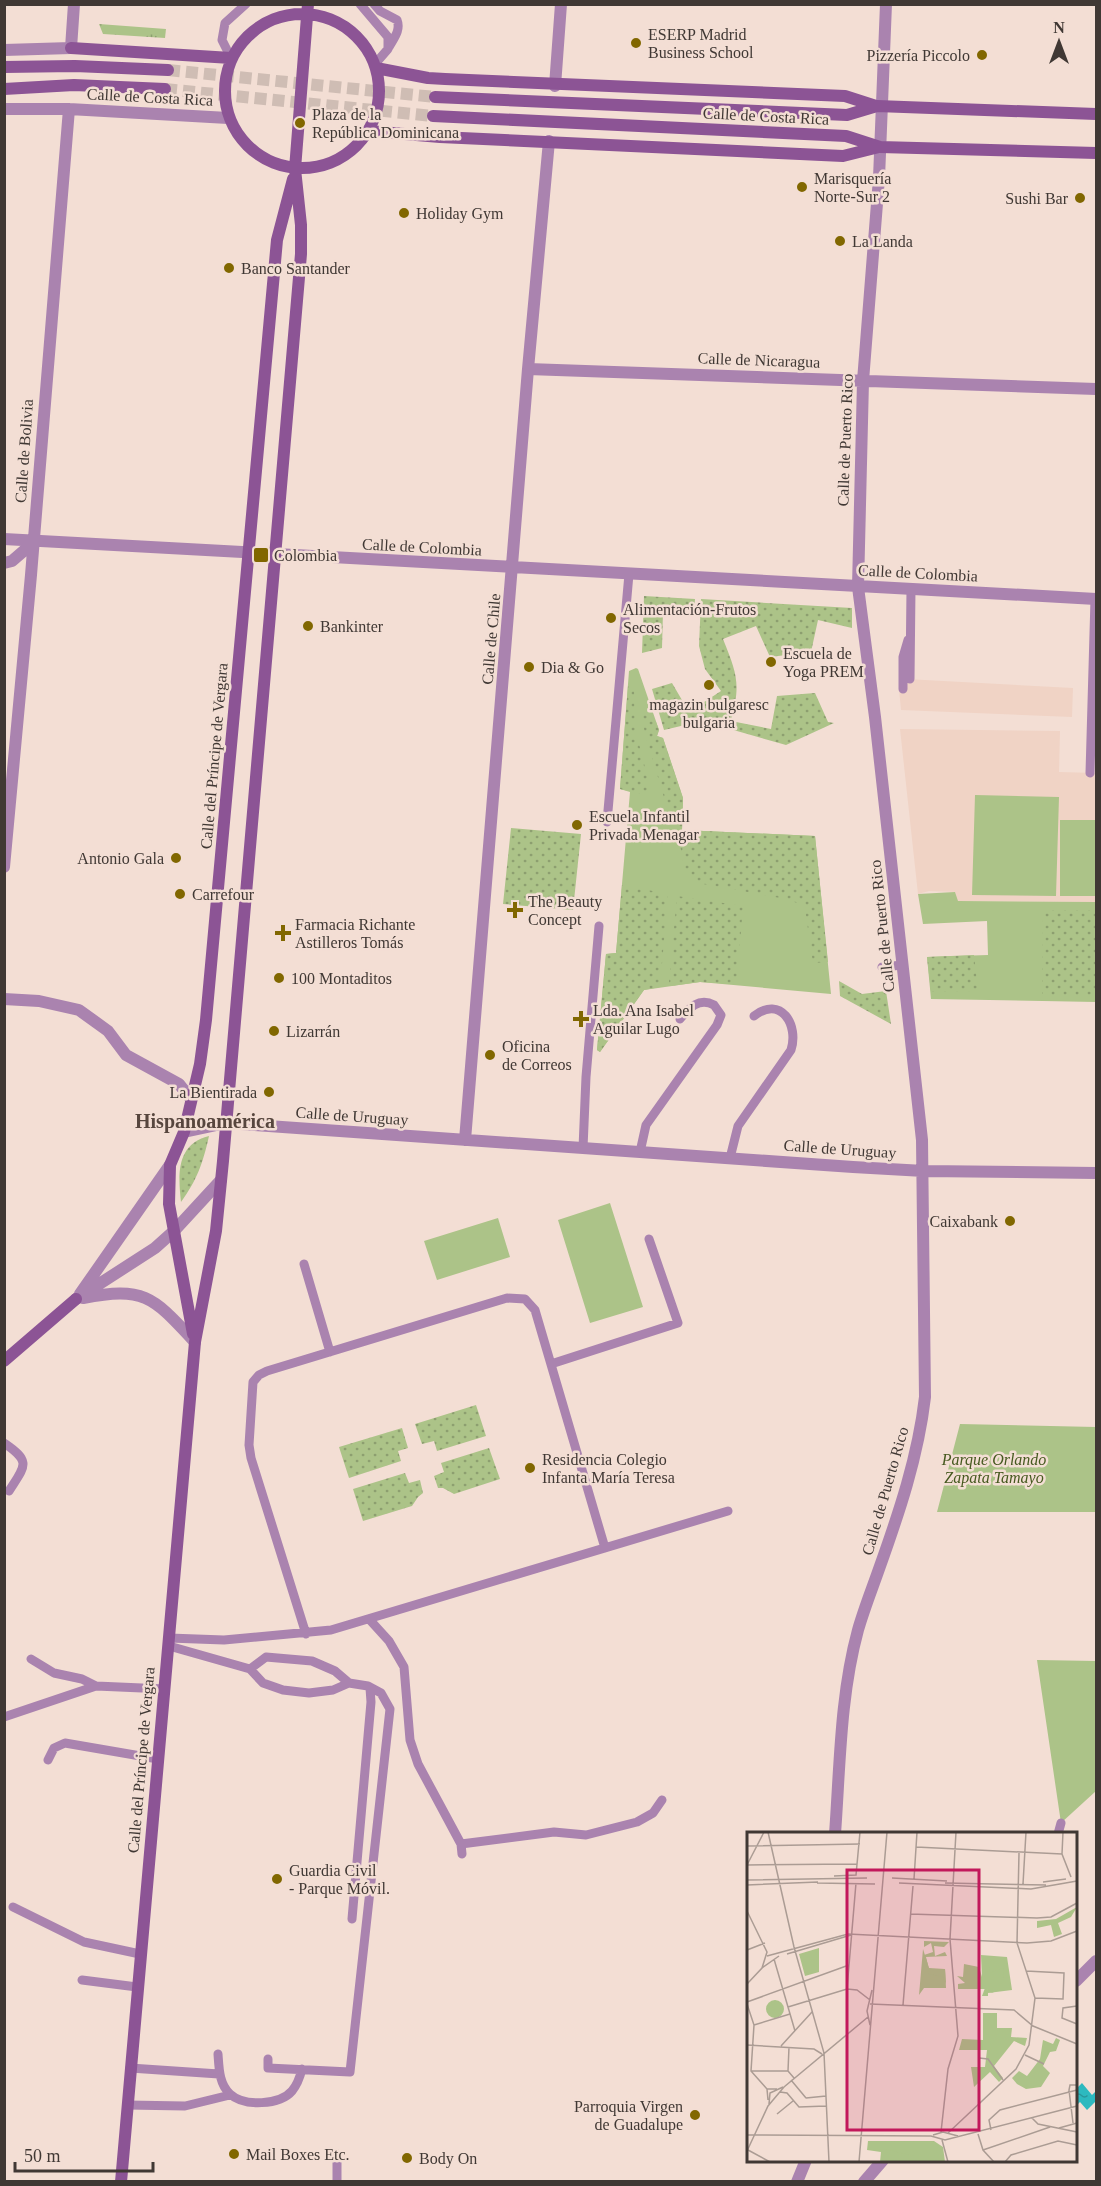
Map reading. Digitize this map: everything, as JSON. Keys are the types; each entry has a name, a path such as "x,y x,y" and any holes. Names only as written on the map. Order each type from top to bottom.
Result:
{"main road":[{"path":"307,9 347,28 365,47 375,66 379,85 378,105 369,131 359,144 338,160 317,167 295,169 276,165 259,157 242,141 228,118 224,80 231,58 249,34 272,19 307,9"},
{"name":"Calle del Príncipe de Vergara","path":"121,2181 195,1342 216,1231 275,555 301,248 295,169 307,9"},
{"path":"71,48 231,58"},
{"path":"4,67 75,66 168,70"},
{"path":"375,66 428,78 555,86 845,96 879,106"},
{"path":"4,89 74,85 165,89"},
{"name":"Calle de Costa Rica","path":"435,97 847,115 879,106 1096,114"},
{"name":"Calle de Costa Rica","path":"433,116 846,136 880,147 1096,153"},
{"path":"369,131 440,137 843,156 880,147"},
{"name":"Calle del Príncipe de Vergara","path":"195,1342 169,1204 170,1165 184,1132 200,1064 209,993 277,240 295,169"},
{"path":"4,1360 76,1299"}],"street":[{"path":"4,50 71,48 74,4"},
{"path":"555,86 561,4"},
{"name":"Calle de Puerto Rico","path":"836,1832 848,1677 858,1628 901,1506 922,1425 925,1397 922,1140 858,587 863,381 879,178 879,106 886,4"},
{"name":"Calle de Costa Rica","path":"4,109 69,109 228,118"},
{"name":"Calle de Bolivia","path":"4,867 7,804 34,542 69,109"},
{"name":"Calle de Chile","path":"465,1140 528,369 549,141"},
{"name":"Calle de Nicaragua","path":"528,369 1096,389"},
{"name":"Calle de Colombia","path":"4,539 1096,599"},
{"path":"4,563 12,561 34,542"},
{"path":"4,999 39,1001 79,1010 108,1031 126,1055 179,1084 191,1099"},
{"name":"Calle de Uruguay","path":"184,1132 226,1123 924,1171 1096,1173"},
{"path":"76,1299 170,1165"},
{"path":"76,1299 155,1248 221,1180"},
{"path":"76,1299 112,1293 138,1294 163,1308 195,1342"},
{"path":"1077,1980 1096,1961"},
{"path":"797,2181 805,2162"},
{"path":"864,2181 881,2162"}],"lane":[{"path":"231,58 222,40 225,23 246,4"},
{"path":"360,4 388,37 388,49"},
{"path":"374,4 398,23 397,33 375,66"},
{"path":"607,822 629,574"},
{"path":"910,679 911,589"},
{"path":"1090,773 1096,599"},
{"path":"903,689 903,657 911,632"},
{"path":"583,1148 586,1077 599,926"},
{"path":"882,968 903,965"},
{"path":"640,1152 646,1125 717,1025 721,1015 714,1005 705,1002 690,1007 680,1019"},
{"path":"730,1158 738,1126 794,1043 790,1024 781,1012 766,1008 754,1016"},
{"path":"551,1364 678,1323 649,1239"},
{"path":"304,1264 330,1352"},
{"path":"306,1634 251,1458 249,1445 253,1382 267,1371 507,1298 525,1299 535,1310 605,1548"},
{"path":"4,1443 20,1453 23,1460 23,1469 9,1491"},
{"path":"169,1642 306,1634 331,1630 728,1511"},
{"path":"369,1619 389,1641 404,1667 410,1740 418,1764 462,1849 554,1832 585,1835 637,1822 653,1813 662,1800"},
{"path":"169,1642 249,1670 263,1683 283,1690 309,1694 333,1690 349,1683"},
{"path":"249,1670 266,1658 312,1661 335,1671 349,1683 381,1693 390,1709 350,2072 268,2068 268,2059"},
{"path":"31,1659 54,1673 82,1679 96,1686"},
{"path":"4,1718 96,1686 165,1689"},
{"path":"352,1919 371,1702 370,1688"},
{"path":"48,1760 54,1748 65,1743 158,1759"},
{"path":"1058,1832 1061,1823"},
{"path":"13,1907 84,1942 140,1954"},
{"path":"82,1980 137,1987"},
{"path":"218,2054 219,2074 230,2095"},
{"path":"130,2067 219,2074"},
{"path":"127,2105 185,2106 230,2095 249,2103 267,2103 282,2098 292,2091 299,2080 302,2069"},
{"path":"337,2154 337,2181"}],"shaded area":[{"path":"906,679 1073,688 1072,717 901,710 899,689"},
{"path":"900,729 1060,731 1059,772 1096,773 1096,902 957,901 955,892 929,891 918,894"}],"green space":[{"path":"99,24 166,29 165,38 103,34"},
{"path":"644,596 695,599 694,614 663,611 662,648 642,653"},
{"path":"701,599 852,608 852,628 818,620 811,652 770,657 756,626 723,639 732,661 737,688 731,721 771,729 777,696 815,693 828,722 834,723 786,745 702,721 664,730 652,689 672,683 689,712 721,691 705,669 699,646"},
{"path":"636,668 659,730 657,736 663,738 683,798 682,830 815,836 831,994 700,982 644,990 600,1052 597,1050 606,954 616,953 630,792 620,789 629,671"},
{"path":"628,686 634,687 635,728 651,791 646,795 620,789"},
{"path":"648,711 650,719 656,722 659,730 657,736 663,738 683,798 682,830 815,836 828,962 813,963 805,909 800,904 786,899 692,882 685,872 679,839 672,824 645,734 642,716"},
{"path":"975,795 1059,797 1056,896 972,895"},
{"path":"1060,820 1096,820 1096,896 1060,896"},
{"path":"511,828 581,834 573,910 503,904"},
{"path":"622,885 668,894 660,987 644,990 600,1052 597,1050 606,954 616,953"},
{"path":"955,892 958,901 1096,902 1096,1002 931,999 927,957 988,955 987,921 923,924 918,894"},
{"path":"677,896 743,906 737,981 732,984 700,982 671,986 669,982"},
{"path":"1043,910 1096,910 1096,997 1042,996"},
{"path":"974,955 978,991 931,992 927,957"},
{"path":"839,981 862,994 886,991 891,1024 840,996"},
{"path":"209,1136 199,1171 181,1202 179,1181 185,1153 198,1140"},
{"path":"610,1203 643,1307 590,1323 558,1220"},
{"path":"498,1218 510,1257 437,1280 424,1241"},
{"path":"476,1405 486,1436 437,1451 434,1441 422,1444 415,1424"},
{"name":"Parque Orlando Zapata Tamayo","path":"960,1424 1096,1427 1096,1512 937,1512"},
{"path":"402,1428 408,1448 398,1451 401,1461 349,1478 339,1447"},
{"path":"489,1448 500,1479 454,1494 438,1488 434,1476 444,1472 441,1463"},
{"path":"405,1473 409,1483 420,1480 423,1493 412,1506 363,1521 353,1489"},
{"path":"1037,1660 1096,1661 1096,1791 1061,1823"}],"water":[{"path":"1082,2083 1092,2095 1096,2091 1096,2101 1087,2110 1080,2102 1077,2105 1077,2088"}],"tunnel":[{"path":"168,70 435,97"},
{"path":"165,89 433,116"}],"place":[{"name":"ESERP Madrid Business School","path":"636,43"},
{"name":"Pizzería Piccolo","path":"982,55"},
{"name":"Plaza de la República Dominicana","path":"300,123"},
{"name":"Marisquería Norte-Sur 2","path":"802,187"},
{"name":"Sushi Bar","path":"1080,198"},
{"name":"Holiday Gym","path":"404,213"},
{"name":"La Landa","path":"840,241"},
{"name":"Banco Santander","path":"229,268"},
{"name":"Colombia","path":"261,555"},
{"name":"Alimentación-Frutos Secos","path":"611,618"},
{"name":"Bankinter","path":"308,626"},
{"name":"Escuela de Yoga PREM","path":"771,662"},
{"name":"Dia & Go","path":"529,667"},
{"name":"magazin bulgaresc bulgaria","path":"709,685"},
{"name":"Escuela Infantil Privada Menagar","path":"577,825"},
{"name":"Antonio Gala","path":"176,858"},
{"name":"Carrefour","path":"180,894"},
{"name":"The Beauty Concept","path":"515,910"},
{"name":"Farmacia Richante Astilleros Tomás","path":"283,933"},
{"name":"100 Montaditos","path":"279,978"},
{"name":"Lda. Ana Isabel Aguilar Lugo","path":"581,1019"},
{"name":"Lizarrán","path":"274,1031"},
{"name":"Oficina de Correos","path":"490,1055"},
{"name":"La Bientirada","path":"269,1092"},
{"name":"Caixabank","path":"1010,1221"},
{"name":"Residencia Colegio Infanta María Teresa","path":"530,1468"},
{"name":"Guardia Civil - Parque Móvil.","path":"277,1879"},
{"name":"Parroquia Virgen de Guadalupe","path":"695,2115"},
{"name":"Mail Boxes Etc.","path":"234,2154"},
{"name":"Body On","path":"407,2158"}],"district":[{"name":"Hispanoamérica","path":"205,1121"}]}
